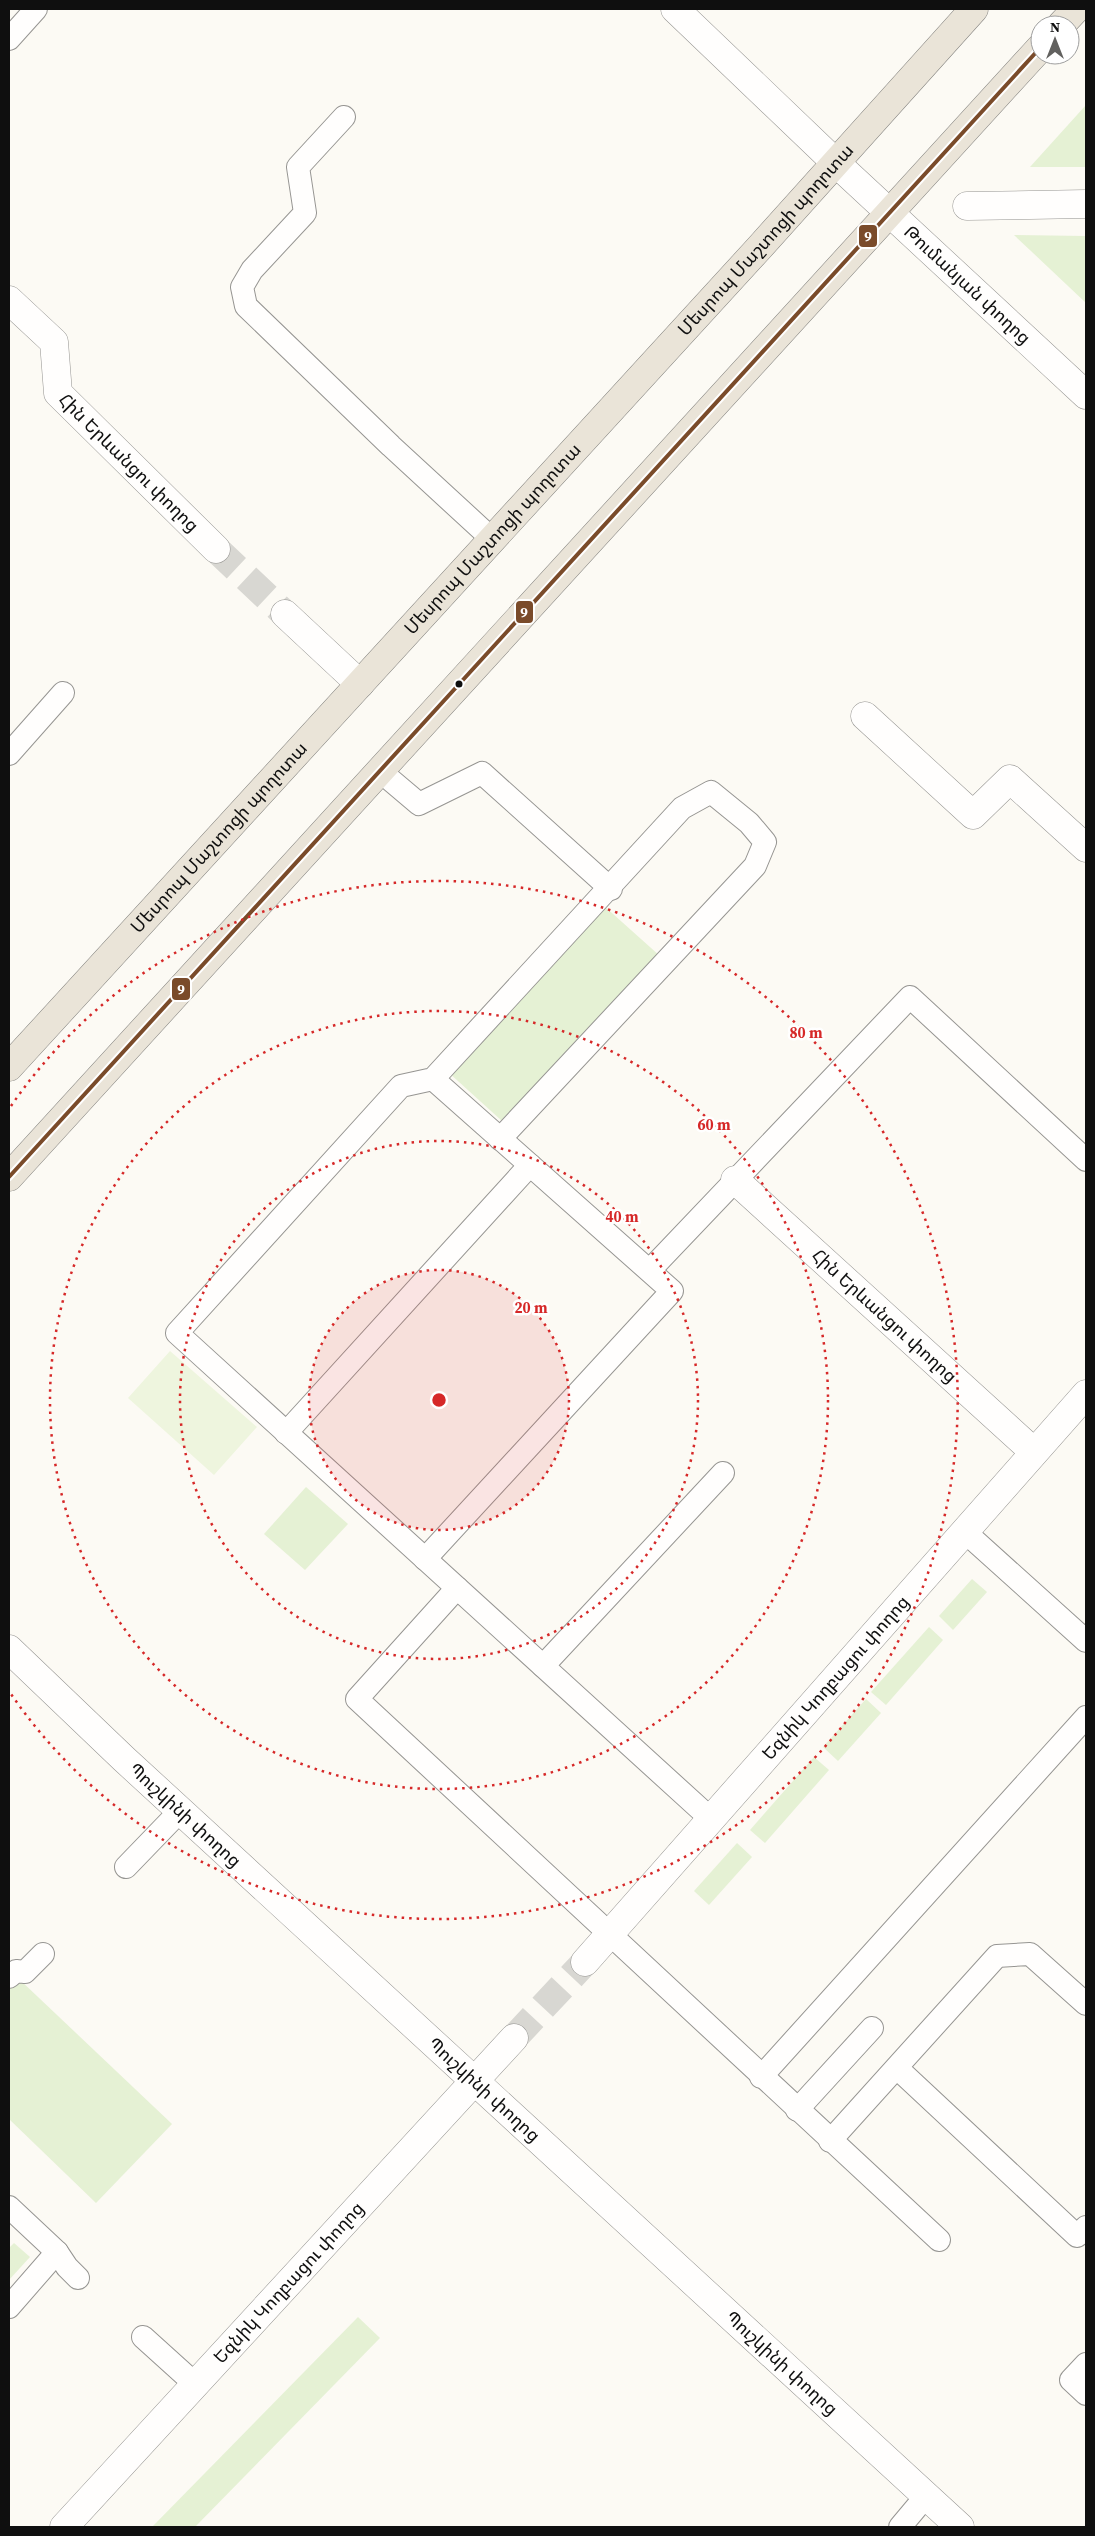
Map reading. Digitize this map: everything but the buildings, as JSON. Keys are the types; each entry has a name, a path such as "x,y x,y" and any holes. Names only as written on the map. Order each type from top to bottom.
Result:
{"highway":[{"name":"Մեսրոպ Մաշտոցի պողոտա","path":"9,1067 836,163 974,9"},
{"path":"9,1177 1030,59"}],"street":[{"name":"Թումանյան փողոց","path":"675,9 836,163 1086,395"},
{"path":"967,206 1086,204"},
{"name":"Հին Երևանցու փողոց","path":"9,300 54,342 58,393 216,549"},
{"path":"285,614 360,684"},
{"path":"865,716 973,815 1010,779 1086,848"},
{"name":"Հին Երևանցու փողոց","path":"735,1180 1034,1452"},
{"name":"Եզնիկ Կողբացու փողոց","path":"585,1962 1034,1452 1083,1404"},
{"name":"Պուշկինի փողոց","path":"9,1649 124,1759 182,1810 960,2527"},
{"name":"Եզնիկ Կողբացու փողոց","path":"64,2527 514,2038"}],"lane":[{"path":"9,39 36,9"},
{"path":"344,117 298,167 305,213 252,270 242,287 246,306 391,446 492,539"},
{"path":"9,754 63,693"},
{"path":"380,771 420,804 482,773 610,889"},
{"path":"500,1138 755,866 765,842 749,823 711,792 682,808 610,889 433,1079 401,1086 176,1333 711,1819"},
{"path":"650,1270 910,998 1086,1160"},
{"path":"425,1559 672,1291 433,1079"},
{"path":"286,1433 530,1165"},
{"path":"543,1666 723,1473"},
{"path":"964,1531 1086,1641"},
{"path":"457,1588 356,1699 938,2240"},
{"path":"761,2077 1086,1717"},
{"path":"126,1867 182,1810"},
{"path":"9,1977 16,1971 25,1972 43,1954"},
{"path":"830,2141 997,1956 1030,1954 1086,2004"},
{"path":"797,2110 872,2028"},
{"path":"897,2068 1077,2236 1086,2227"},
{"path":"9,2207 57,2252 67,2267 78,2278"},
{"path":"9,2307 57,2252"},
{"path":"143,2336 195,2384"},
{"path":"1086,2364 1071,2380 1086,2394"},
{"path":"900,2527 926,2496"}],"green space":[{"path":"1086,105 1086,167 1030,167"},
{"path":"1014,235 1086,236 1086,303"},
{"path":"603,905 660,956 502,1121 448,1072"},
{"path":"170,1351 257,1427 214,1475 128,1398"},
{"path":"306,1487 348,1524 305,1570 264,1534"},
{"path":"972,1579 987,1592 953,1630 939,1616"},
{"path":"929,1627 943,1640 886,1705 871,1692"},
{"path":"866,1699 881,1713 838,1761 823,1747"},
{"path":"814,1757 829,1770 765,1843 750,1830"},
{"path":"737,1843 752,1857 709,1905 694,1891"},
{"path":"19,1979 172,2124 96,2203 9,2119 9,1990"},
{"path":"14,2243 30,2257 9,2280 9,2248"},
{"path":"358,2317 380,2338 195,2527 152,2527"}],"tunnel":[{"path":"216,549 285,614"},
{"path":"514,2038 585,1962"}],"transit line":[{"name":"9","path":"9,1177 1030,59"}]}
